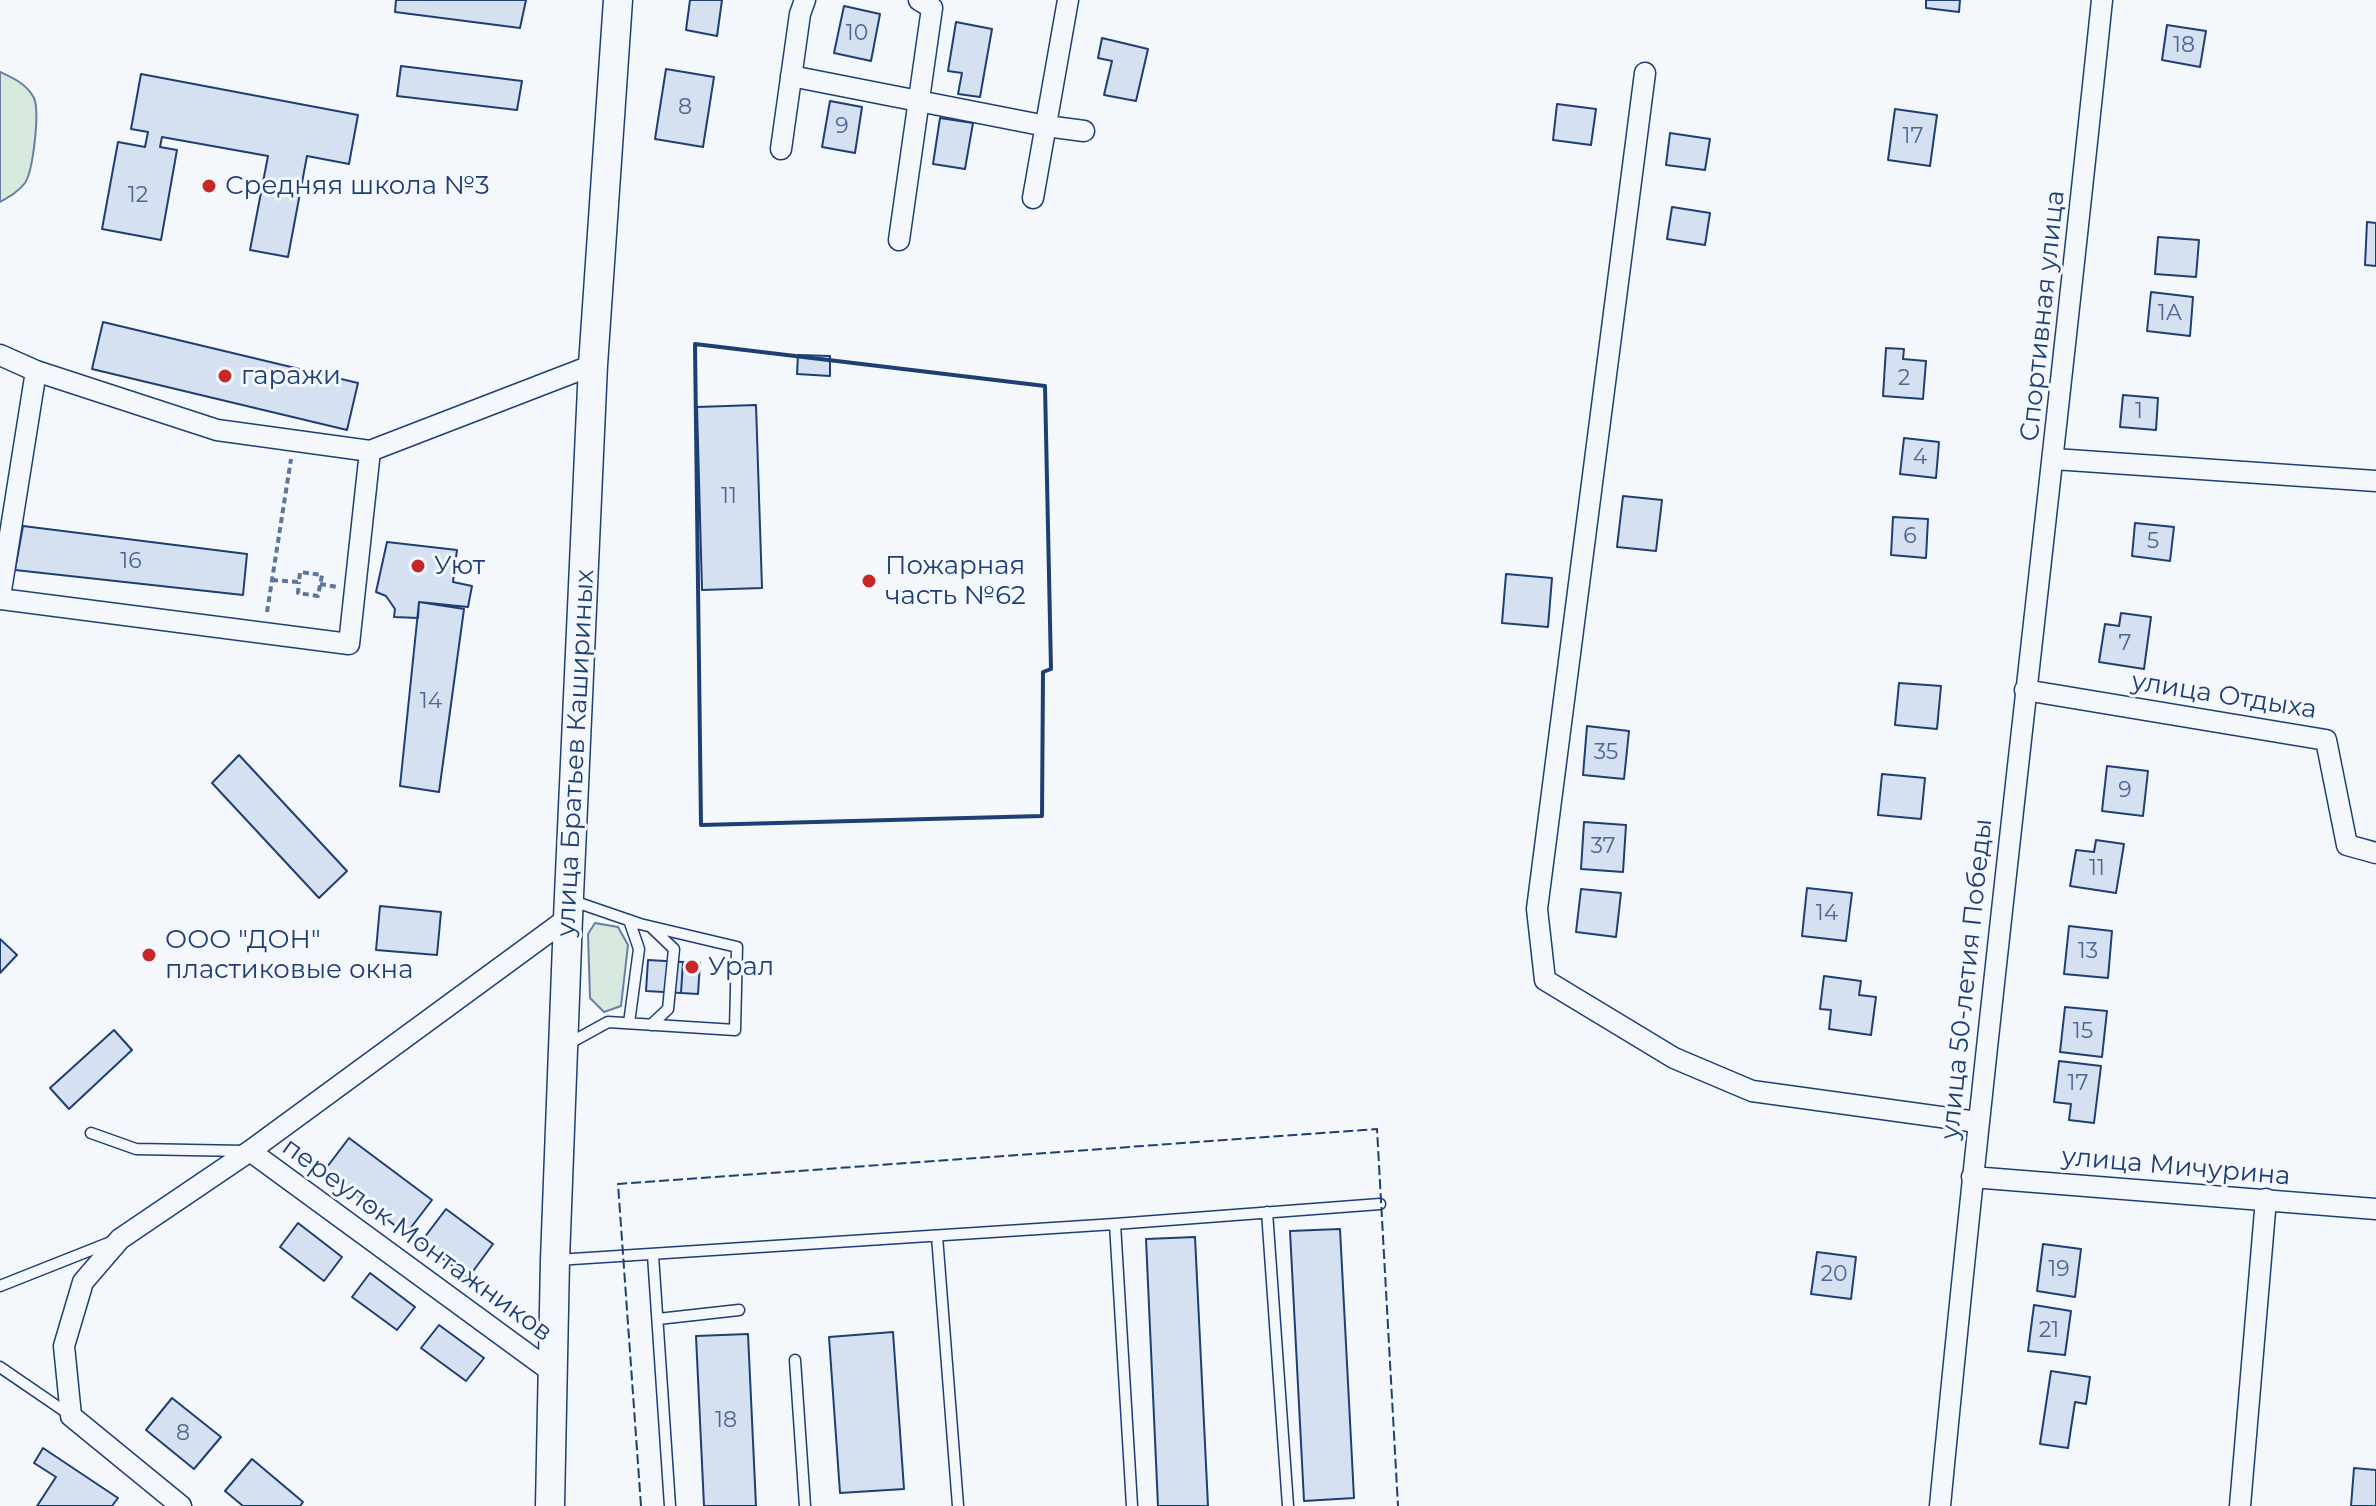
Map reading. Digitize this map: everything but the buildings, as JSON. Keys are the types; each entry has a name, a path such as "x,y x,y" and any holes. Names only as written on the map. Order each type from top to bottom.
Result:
{"main road":[{"name":"улица Братьев Кашириных","path":"550,1506 555,1260 568,909 593,365 618,0"}],"street":[{"path":"781,149 800,14 805,0"},
{"path":"899,240 932,8 919,0"},
{"path":"1033,198 1068,0"},
{"name":"Спортивная улица","path":"2102,0 2054,459 2376,481"},
{"path":"1645,73 1537,909 1545,980 1674,1058 1752,1091 1977,1122"},
{"path":"791,76 1084,131"},
{"path":"0,355 36,371 217,430 370,451 593,365"},
{"path":"36,371 0,598 349,644 370,451"},
{"path":"0,478 20,459"},
{"name":"улица 50-летия Победы","path":"1940,1506 1977,1122 2054,459"},
{"name":"улица Отдыха","path":"2025,690 2326,740 2347,845 2376,853"},
{"path":"181,1506 71,1416 64,1346 83,1282 120,1239 250,1151 568,909"},
{"name":"переулок Монтажников","path":"250,1151 552,1372"},
{"name":"улица Мичурина","path":"1972,1177 2376,1209"},
{"path":"2240,1506 2266,1199"}],"lane":[{"path":"563,1047 608,1022 735,1030 737,947 629,920 568,909"},
{"path":"629,920 639,949 629,1023"},
{"path":"651,927 674,949 668,1009 651,1025"},
{"path":"91,1133 136,1149 250,1151"},
{"path":"555,1260 1380,1204"},
{"path":"1267,1212 1288,1506"},
{"path":"1115,1224 1132,1506"},
{"path":"937,1236 958,1506"},
{"path":"0,1286 120,1239"},
{"path":"653,1255 670,1506"},
{"path":"658,1319 739,1310"},
{"path":"795,1360 805,1506"},
{"path":"0,1367 71,1416"}],"path":[{"path":"264,632 294,440"},
{"path":"300,572 322,575 318,596 298,593 299,582 300,572"},
{"path":"272,580 299,582"}],"shaded area":[{"path":"0,72 19,82 34,98 36,128 25,183 0,202"},
{"path":"595,923 618,927 628,945 621,1006 604,1012 590,998 588,934"}],"fence":[{"path":"641,1506 618,1184 1377,1129 1398,1506"}],"wall":[{"path":"695,344 1045,386 1051,669 1043,672 1042,816 701,825 695,344"}],"place":[{"name":"Средняя школа №3","path":"209,186"},
{"name":"гаражи","path":"225,376"},
{"name":"Уют","path":"418,566"},
{"name":"Пожарная часть №62","path":"869,581"},
{"name":"ООО \"ДОН\" пластиковые окна","path":"149,955"},
{"name":"Урал","path":"692,967"}]}
